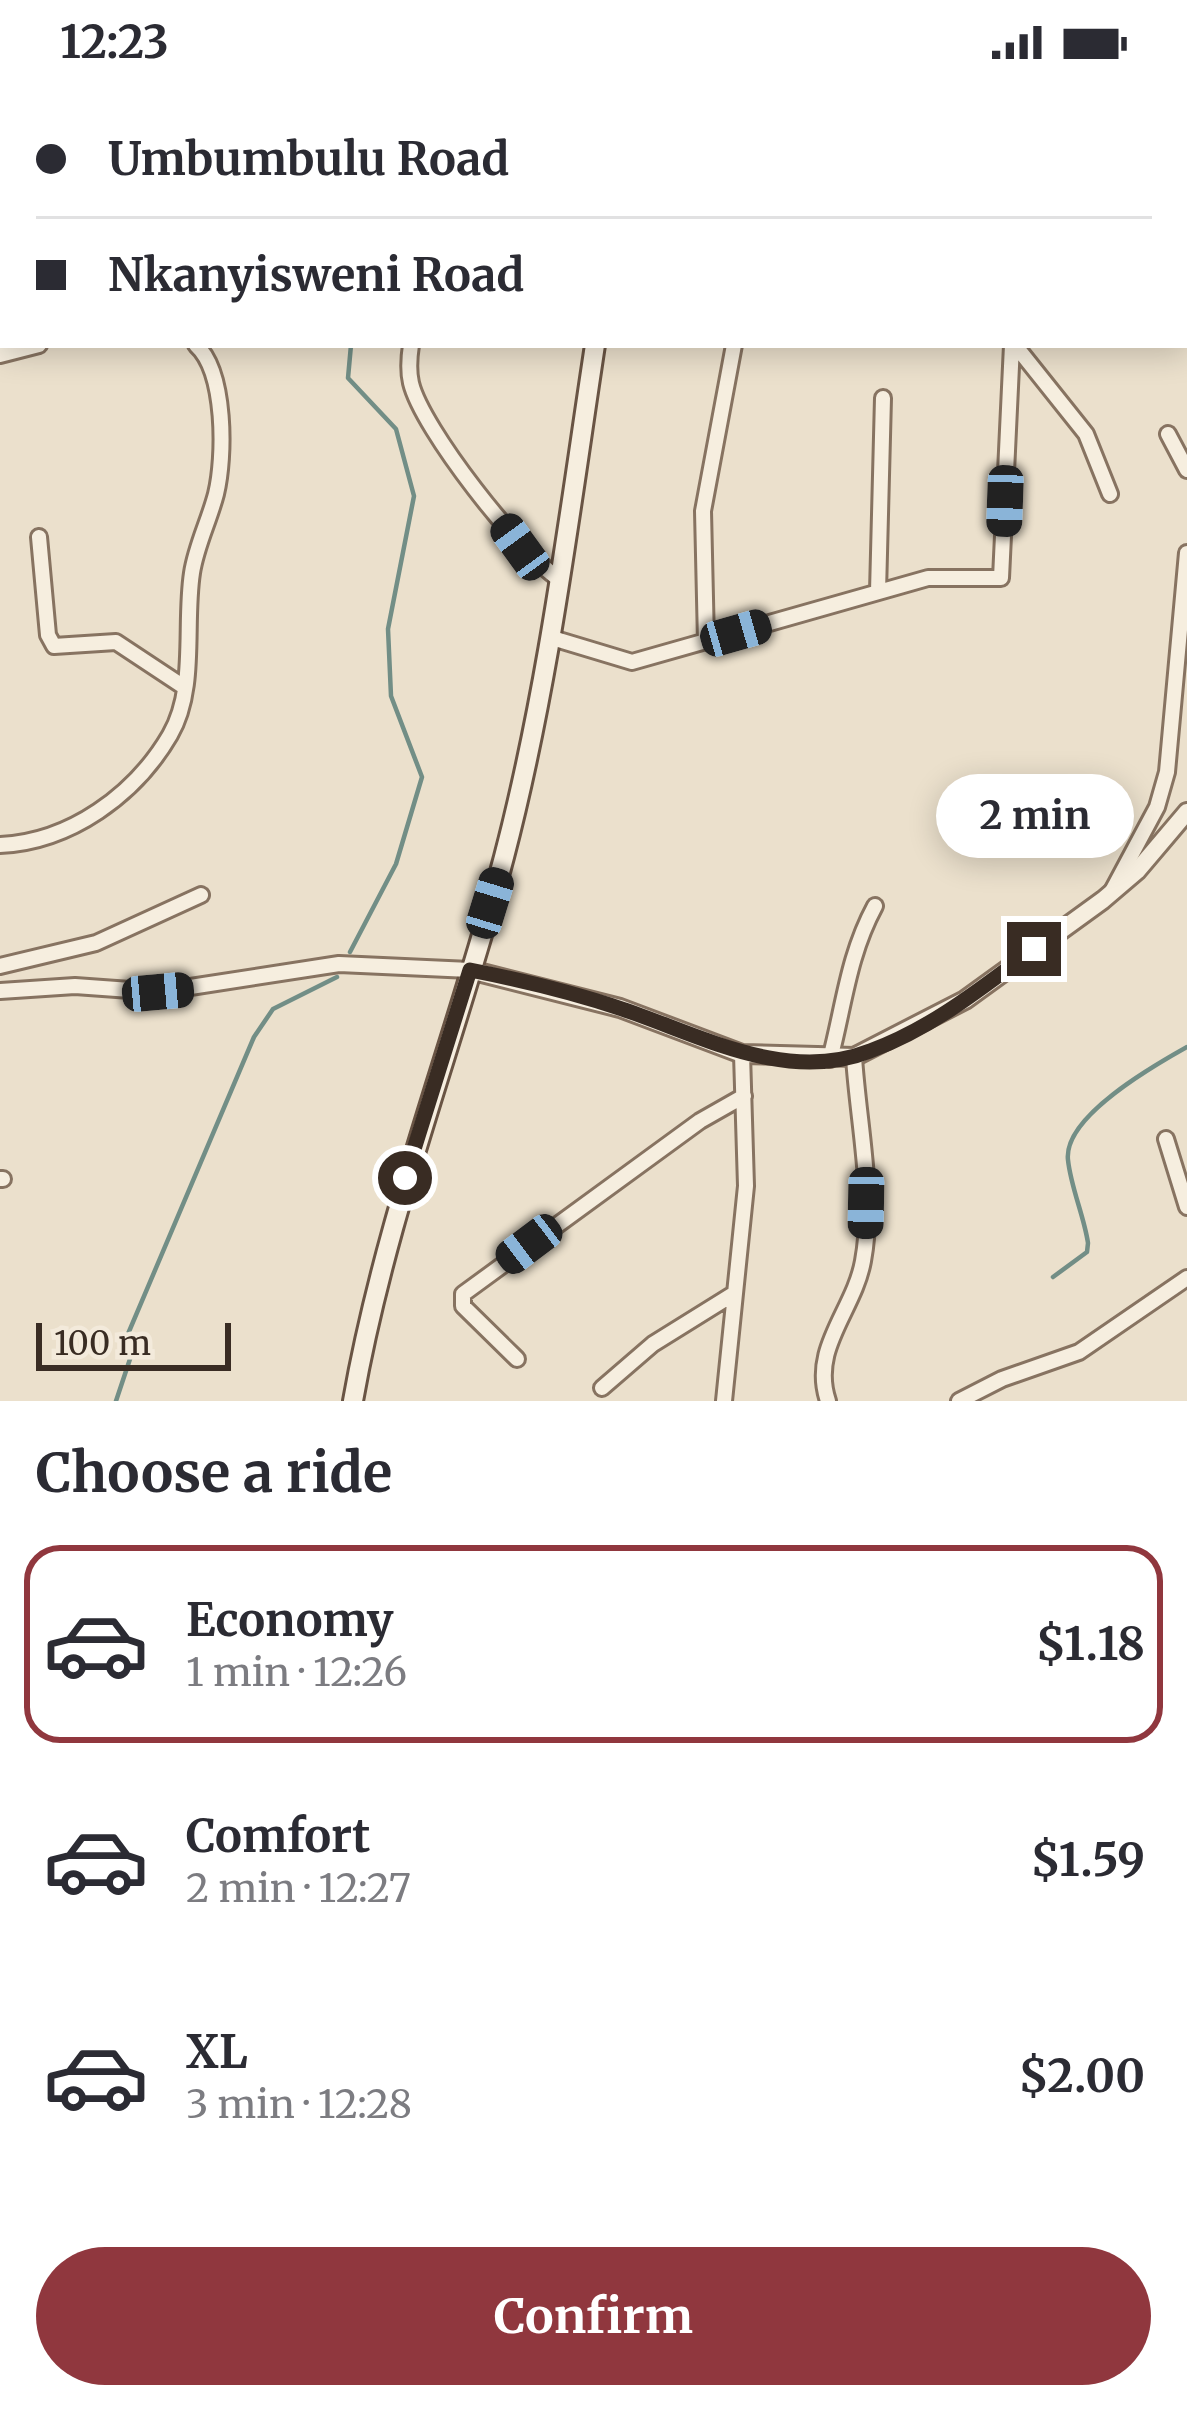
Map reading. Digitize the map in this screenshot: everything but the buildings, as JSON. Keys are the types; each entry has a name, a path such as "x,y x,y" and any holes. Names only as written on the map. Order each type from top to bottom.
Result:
{"main road":[{"path":"353,1401 395,1209 521,788 595,348"}],"street":[{"path":"0,845 56,835 121,792 170,735 184,687 192,569 219,467 213,370 198,348"},
{"path":"411,348 411,383 431,423 520,547 559,579"},
{"path":"706,642 704,511 733,348"},
{"path":"549,637 632,662 928,578 1001,578 1014,348"},
{"path":"1016,348 1086,434 1110,494"},
{"path":"878,592 883,398"},
{"path":"1168,434 1187,470"},
{"path":"39,537 48,635 54,646 116,642 184,687"},
{"path":"1111,894 1157,807 1167,772 1187,553"},
{"path":"0,991 75,986 158,992 339,964 470,970 620,1008 742,1054 854,1057 965,1000 1111,894 1187,812"},
{"path":"0,966 96,943 201,895"},
{"path":"830,1059 843,1014 847,972 874,906"},
{"path":"724,1401 746,1186 742,1054"},
{"path":"828,1401 822,1380 825,1353 864,1260 866,1203 854,1057"},
{"path":"517,1360 463,1306 463,1294 700,1120 744,1096"},
{"path":"1166,1139 1187,1207"},
{"path":"959,1401 1079,1352 1187,1278"},
{"path":"602,1388 653,1344 735,1293"}],"waterway":[{"path":"350,952 396,864 422,777 391,696 388,629 414,496 396,429 348,378 351,348"},
{"path":"116,1401 130,1359 122,1348 254,1037 273,1009 337,977"},
{"path":"1053,1277 1087,1252 1068,1160 1070,1144 1094,1110 1187,1047"}],"route":[{"path":"405,1178 470,970 620,1008 742,1054 830,1059 870,1052 922,1026 1034,949"}]}
